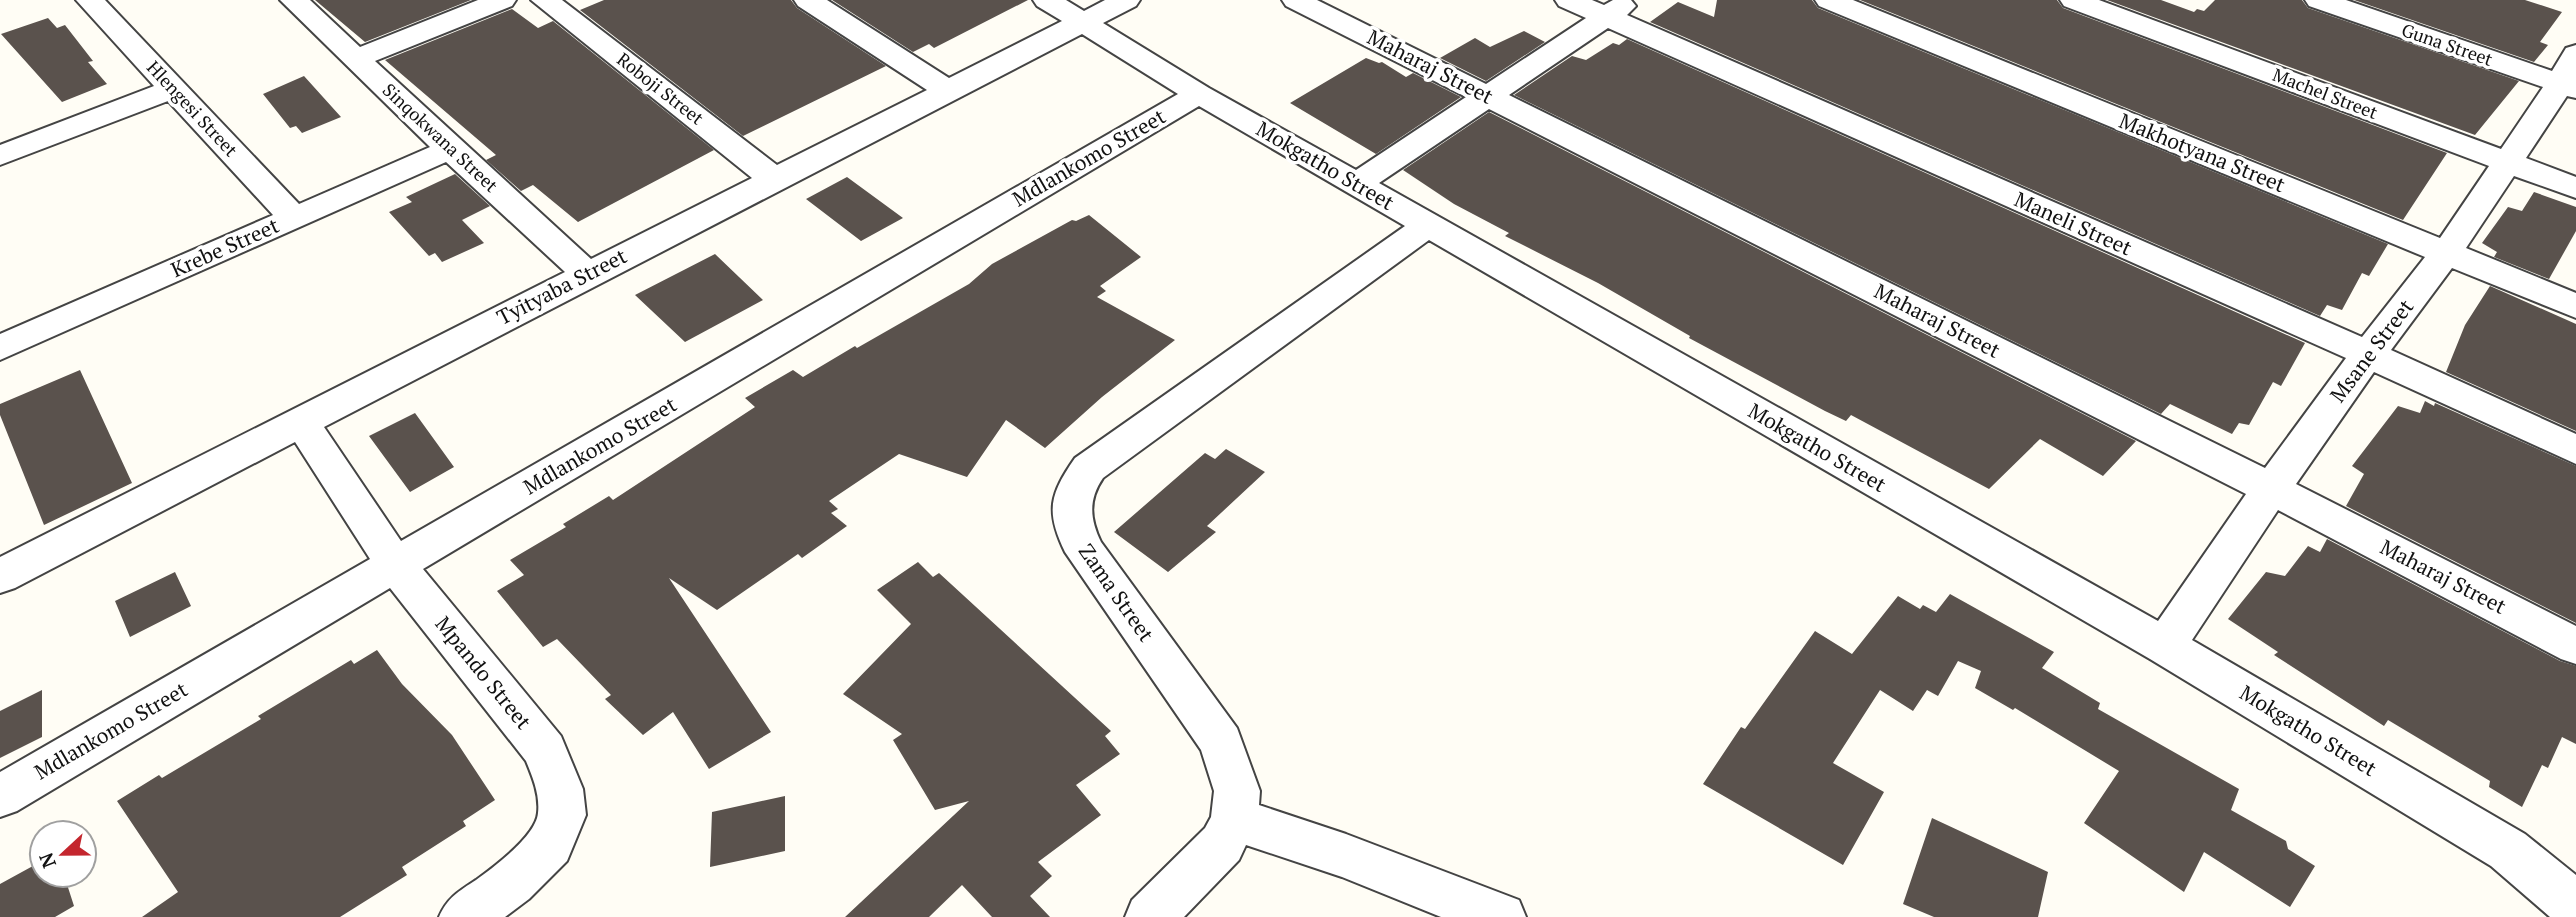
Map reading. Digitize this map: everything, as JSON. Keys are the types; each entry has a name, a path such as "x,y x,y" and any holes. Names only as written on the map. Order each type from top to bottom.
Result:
{"street":[{"name":"Hlengesi Street","path":"90,0 293,218"},
{"name":"Sinqokwana Street","path":"294,0 450,149 587,274"},
{"path":"356,59 502,0"},
{"name":"Roboji Street","path":"545,0 774,179"},
{"path":"808,0 949,91"},
{"name":"Mokgatho Street","path":"1047,0 1199,94 1427,226 2165,646 2508,850 2552,885 2576,909"},
{"name":"Tyityaba Street","path":"0,576 1126,0"},
{"name":"Maharaj Street","path":"1297,0 2271,489 2576,646"},
{"name":"Maneli Street","path":"1569,0 1619,8 2576,450"},
{"name":"Makhotyana Street","path":"1829,0 2576,306"},
{"name":"Machel Street","path":"2074,0 2576,188"},
{"name":"Guna Street","path":"2319,0 2571,76"},
{"path":"1356,184 1619,8"},
{"name":"Msane Street","path":"2165,646 2271,489 2368,354 2446,253 2571,76"},
{"path":"0,156 173,89"},
{"name":"Mdlankomo Street","path":"0,796 1199,94"},
{"name":"Krebe Street","path":"0,348 450,149"},
{"name":"Zama Street","path":"1150,917 1222,844 1234,818 1237,792 1221,742 1085,552 1072,526 1069,505 1075,486 1089,468 1427,226"},
{"name":"Mpando Street","path":"300,422 396,566 545,750 560,789 562,815 550,845 512,883 464,917"},
{"path":"1234,818 1346,856 1501,917"}],"building":[{"path":"315,0 471,0 365,42"},
{"path":"604,0 791,0 797,8 886,66 743,136 580,10"},
{"path":"832,0 1028,0 934,48 929,44 913,52"},
{"path":"1717,0 1812,0 1818,8 2388,244 2369,276 2362,273 2342,310 2327,305 2320,316 1650,22 1678,2 1714,17"},
{"path":"1860,0 2057,0 2063,8 2447,153 2403,220"},
{"path":"2107,0 2161,0 2194,12 2197,9 2204,11 2215,0 2302,0 2308,8 2519,81 2475,135"},
{"path":"2354,0 2525,0 2562,12 2540,42 2548,45 2534,62"},
{"path":"512,9 538,28 553,21 714,150 578,222 533,185 521,191 486,160 496,155 385,60"},
{"path":"48,18 57,28 65,25 93,61 88,62 107,84 62,102 1,34"},
{"path":"1524,31 1545,42 1486,81 1440,58 1475,38 1490,47"},
{"path":"1627,39 2305,343 2281,386 2273,382 2249,425 2239,423 2232,434 2170,404 2161,414 1514,95 1572,56 1586,60 1613,43 1619,45"},
{"path":"1366,58 1382,62 1406,77 1413,73 1461,97 1376,154 1290,103"},
{"path":"304,76 341,117 302,133 296,126 290,128 263,94"},
{"path":"1489,112 2136,441 2103,476 2040,439 1989,489 1851,415 1846,421 1825,411 1689,338 1690,336 1598,283 1505,236 1509,233 1454,204 1403,170"},
{"path":"455,174 490,206 462,220 484,243 442,262 435,253 429,256 389,212 412,202 406,197"},
{"path":"847,177 903,218 861,241 806,199"},
{"path":"2534,192 2576,207 2576,231 2549,279 2494,257 2497,252 2482,243 2508,207 2522,211"},
{"path":"1089,215 1141,257 1100,286 1106,291 1097,297 1175,340 1102,397 1045,448 1006,420 967,477 899,454 829,501 838,509 831,513 847,526 802,558 798,554 717,610 669,578 771,732 709,769 673,712 643,735 605,699 611,695 557,639 543,647 497,591 524,575 510,560 566,527 563,524 609,496 613,500 755,407 745,398 793,370 803,377 969,284 992,264 1072,220"},
{"path":"715,254 763,300 685,342 635,295"},
{"path":"2490,286 2576,324 2576,431 2446,372 2465,325"},
{"path":"80,370 132,483 44,525 0,415 0,404"},
{"path":"2425,401 2434,406 2435,403 2576,466 2576,623 2346,506 2364,474 2352,466 2398,406 2420,413"},
{"path":"415,413 454,467 410,492 369,436"},
{"path":"1226,449 1265,472 1207,526 1216,532 1168,572 1114,532 1205,453 1215,459"},
{"path":"2327,539 2560,661 2576,666 2576,744 2562,737 2548,768 2542,765 2522,807 2489,787 2490,781 2388,720 2384,726 2274,655 2278,652 2228,619 2266,572 2285,576 2308,546 2320,552"},
{"path":"918,562 933,577 939,573 1111,731 1105,736 1120,754 1076,785 1101,815 1038,862 1052,876 1030,896 1050,917 992,917 962,885 929,917 845,917 969,801 935,810 893,740 902,734 843,694 911,624 877,590"},
{"path":"175,572 191,606 130,637 115,601"},
{"path":"1950,594 2054,652 2042,668 2100,703 2098,709 2239,789 2231,810 2286,841 2288,849 2315,866 2290,907 2204,852 2184,892 2084,823 2119,771 2015,708 2013,710 1975,688 1981,671 1958,661 1938,696 1927,690 1913,711 1880,690 1833,763 1884,792 1843,865 1703,784 1741,727 1745,729 1815,631 1852,654 1898,596 1920,609 1923,605 1936,612"},
{"path":"377,650 402,684 452,735 495,800 463,821 466,826 402,867 407,875 340,917 142,917 178,892 117,801 159,775 162,778 261,719 258,716 351,660 354,664"},
{"path":"42,690 42,737 0,758 0,711"},
{"path":"785,796 785,851 710,867 712,812"},
{"path":"1932,818 2048,872 2038,917 1934,917 1903,904"},
{"path":"28,869 28,889 69,889 74,906 55,917 0,917 0,884"}]}
